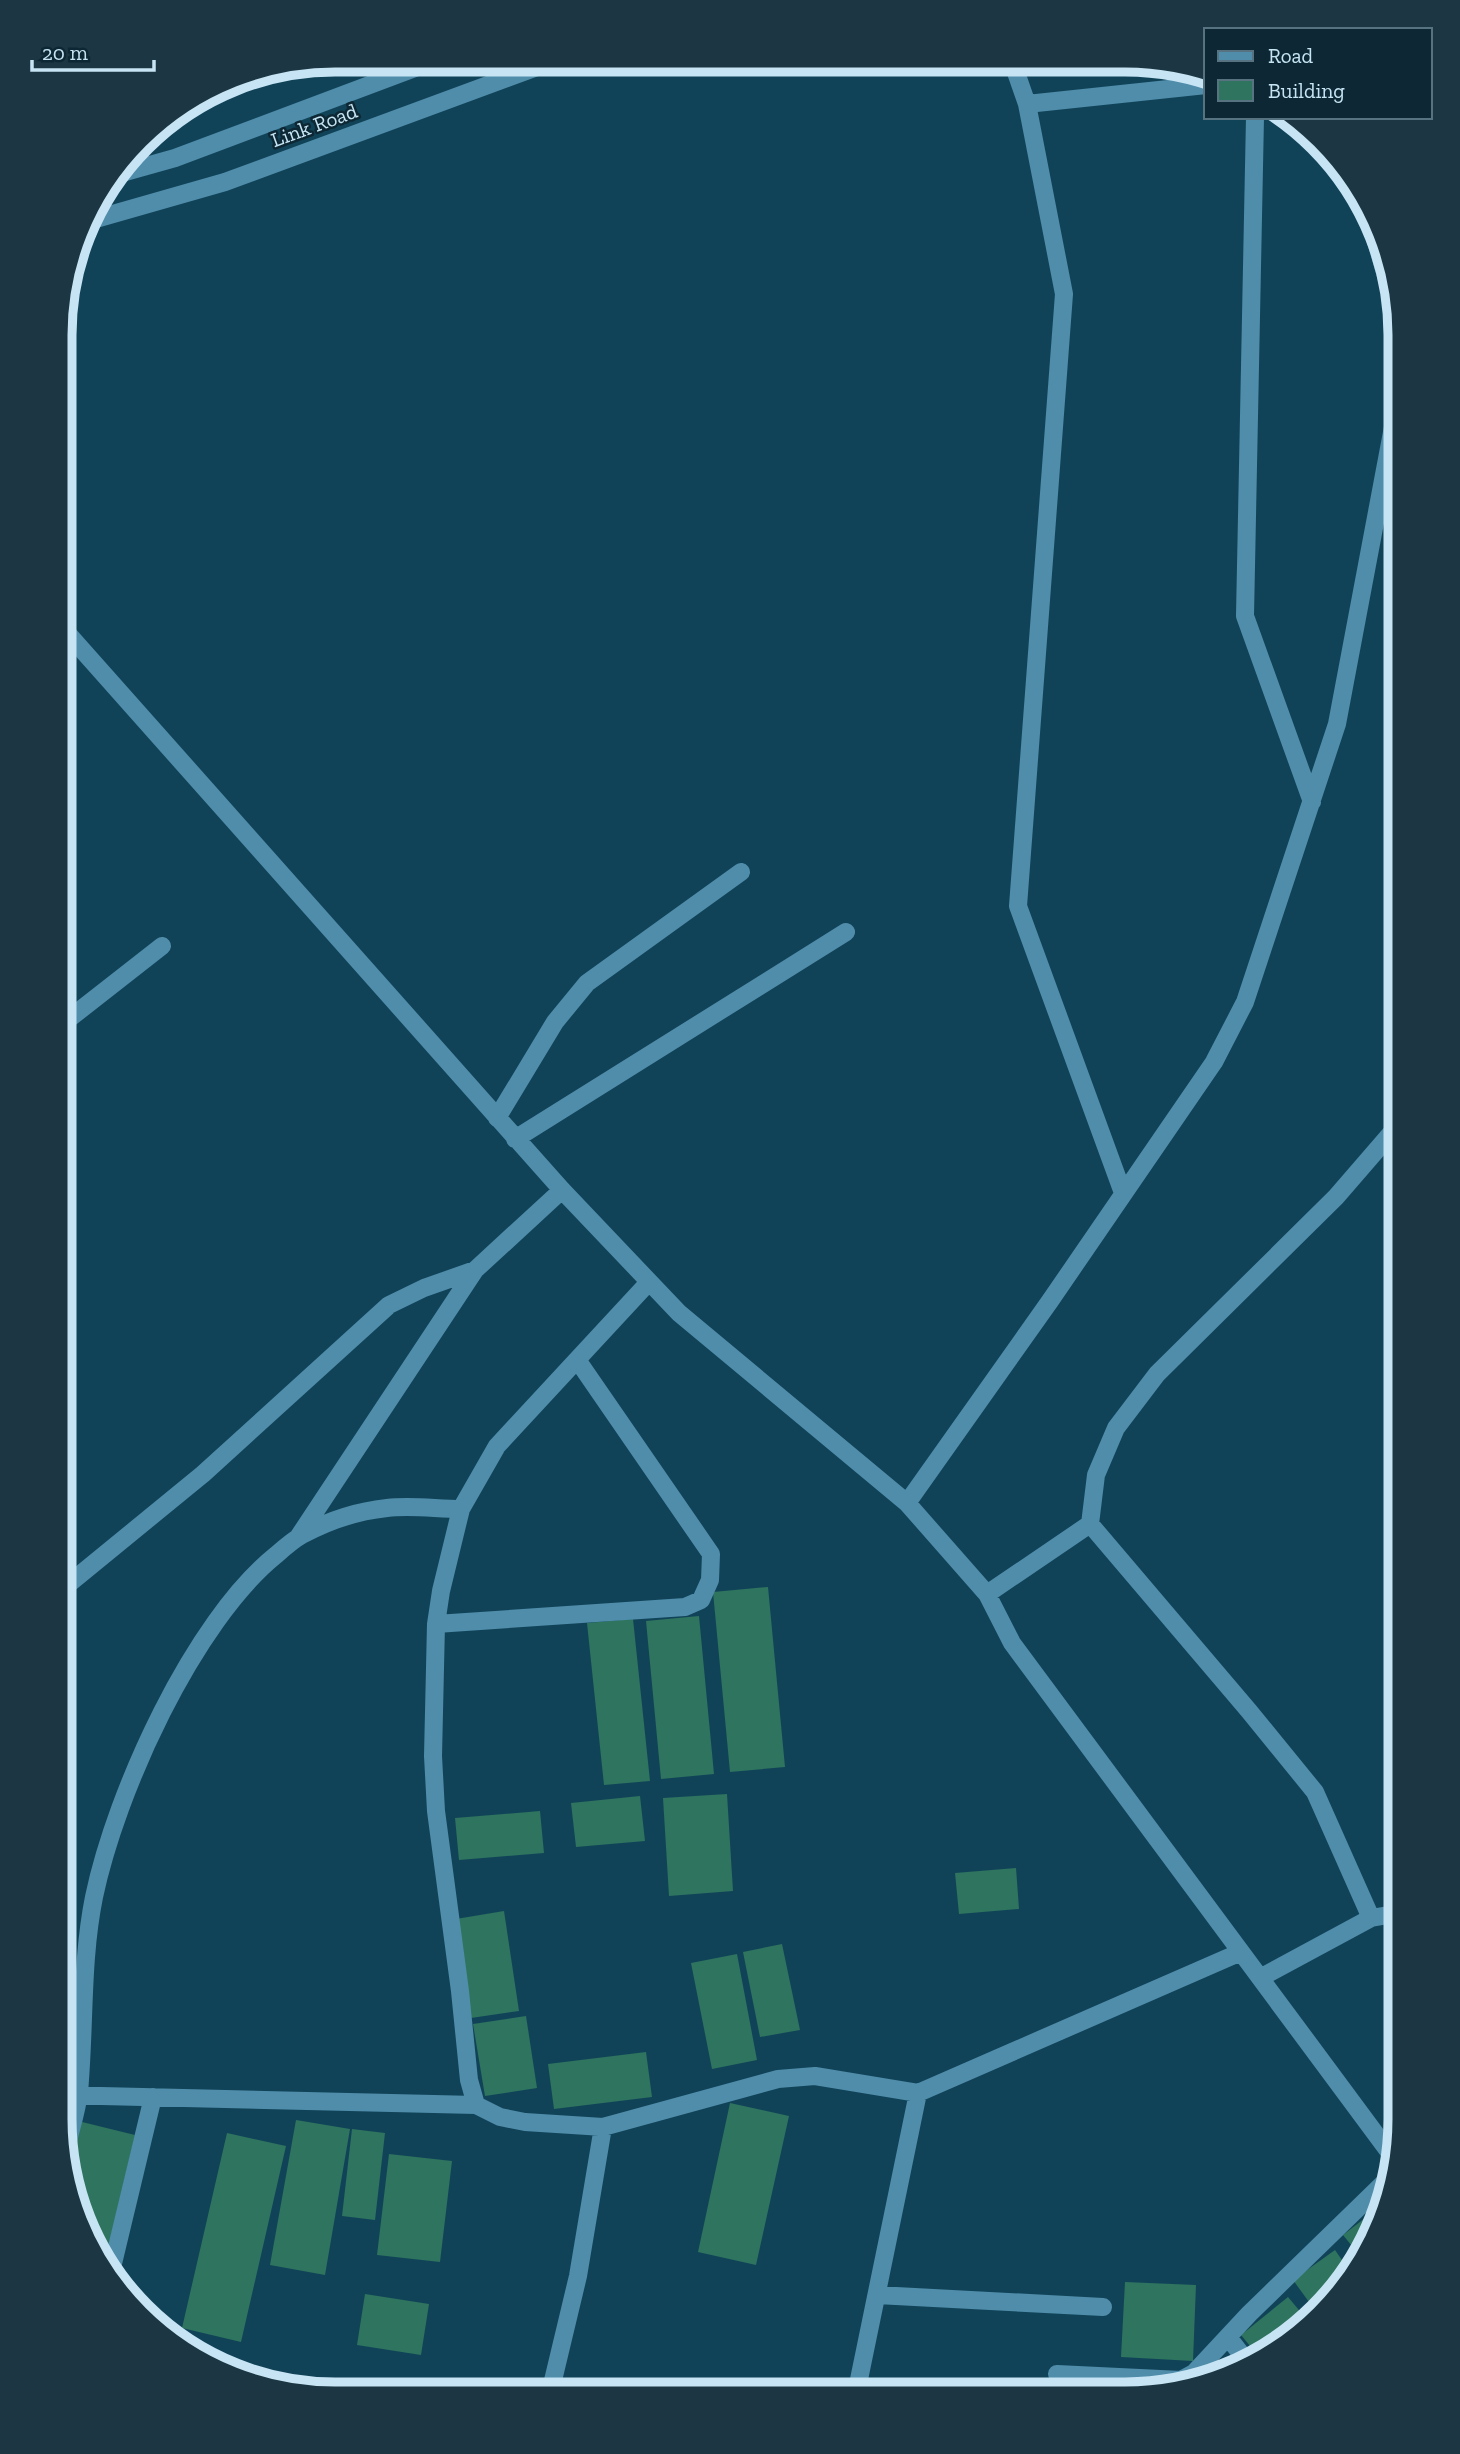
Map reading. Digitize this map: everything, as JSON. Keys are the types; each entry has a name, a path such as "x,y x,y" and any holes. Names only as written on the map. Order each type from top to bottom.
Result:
{"street":[{"name":"Link Road","path":"129,171 175,158 404,72"},
{"name":"Link Road","path":"100,218 225,182 523,72"},
{"path":"1016,72 1027,104 1064,294 1018,906 1123,1193"},
{"path":"1027,104 1204,85"},
{"path":"1255,119 1245,616 1312,802"},
{"path":"907,1503 1214,1062 1245,1002 1337,724 1388,458"},
{"path":"72,637 496,1118 649,1282 679,1313 907,1503 987,1594 1013,1643 1387,2149"},
{"path":"496,1118 555,1022 587,983 741,872"},
{"path":"515,1139 846,932"},
{"path":"72,1016 162,946"},
{"path":"1371,1918 1315,1792 1249,1710 1090,1524 1096,1475 1116,1428 1157,1374 1336,1197 1388,1137"},
{"path":"299,1536 475,1270 562,1190"},
{"path":"72,1581 202,1474 390,1305 424,1288 475,1270"},
{"path":"476,2105 469,2080 436,1811 433,1756 436,1624 441,1591 461,1509 496,1446 649,1282"},
{"path":"436,1624 685,1607 701,1600 710,1580 711,1554 578,1361"},
{"path":"72,2122 79,2095 87,1950 94,1898 114,1821 162,1714 209,1632 232,1599 258,1570 299,1536 344,1517 387,1508 461,1509"},
{"path":"987,1594 1090,1524"},
{"path":"1260,1978 1371,1918 1388,1915"},
{"path":"72,2095 476,2105 500,2117 525,2122 603,2126 778,2079 815,2076 918,2093 1241,1952"},
{"path":"859,2382 918,2093"},
{"path":"114,2261 153,2097"},
{"path":"553,2382 578,2276 603,2126"},
{"path":"1194,2373 1379,2188"},
{"path":"877,2295 1103,2307"},
{"path":"1228,2337 1242,2355"},
{"path":"1057,2374 1156,2380"}],"building":[{"path":"768,1587 785,1767 730,1772 713,1592"},
{"path":"699,1616 714,1774 661,1779 646,1621"},
{"path":"633,1619 650,1781 604,1785 587,1623"},
{"path":"727,1794 733,1891 669,1896 663,1798"},
{"path":"640,1796 645,1841 576,1847 571,1803"},
{"path":"540,1811 544,1853 459,1860 455,1818"},
{"path":"1016,1868 1019,1909 959,1914 955,1873"},
{"path":"504,1911 519,2011 471,2018 456,1919"},
{"path":"782,1944 800,2030 760,2037 743,1952"},
{"path":"737,1954 757,2060 712,2069 691,1963"},
{"path":"526,2016 537,2088 485,2096 473,2024"},
{"path":"646,2052 652,2097 554,2109 548,2064"},
{"path":"730,2103 789,2116 756,2265 698,2252"},
{"path":"296,2120 350,2129 325,2275 270,2265"},
{"path":"78,2121 135,2135 107,2251 86,2204 73,2142"},
{"path":"352,2129 385,2133 375,2220 342,2216"},
{"path":"227,2133 286,2146 241,2342 182,2328"},
{"path":"389,2154 452,2161 440,2262 377,2255"},
{"path":"1370,2214 1354,2249 1343,2235"},
{"path":"1335,2250 1345,2264 1311,2305 1293,2280"},
{"path":"1125,2282 1196,2285 1193,2361 1121,2357"},
{"path":"365,2294 429,2304 421,2355 357,2345"},
{"path":"1288,2297 1302,2314 1253,2349 1241,2335"}]}
